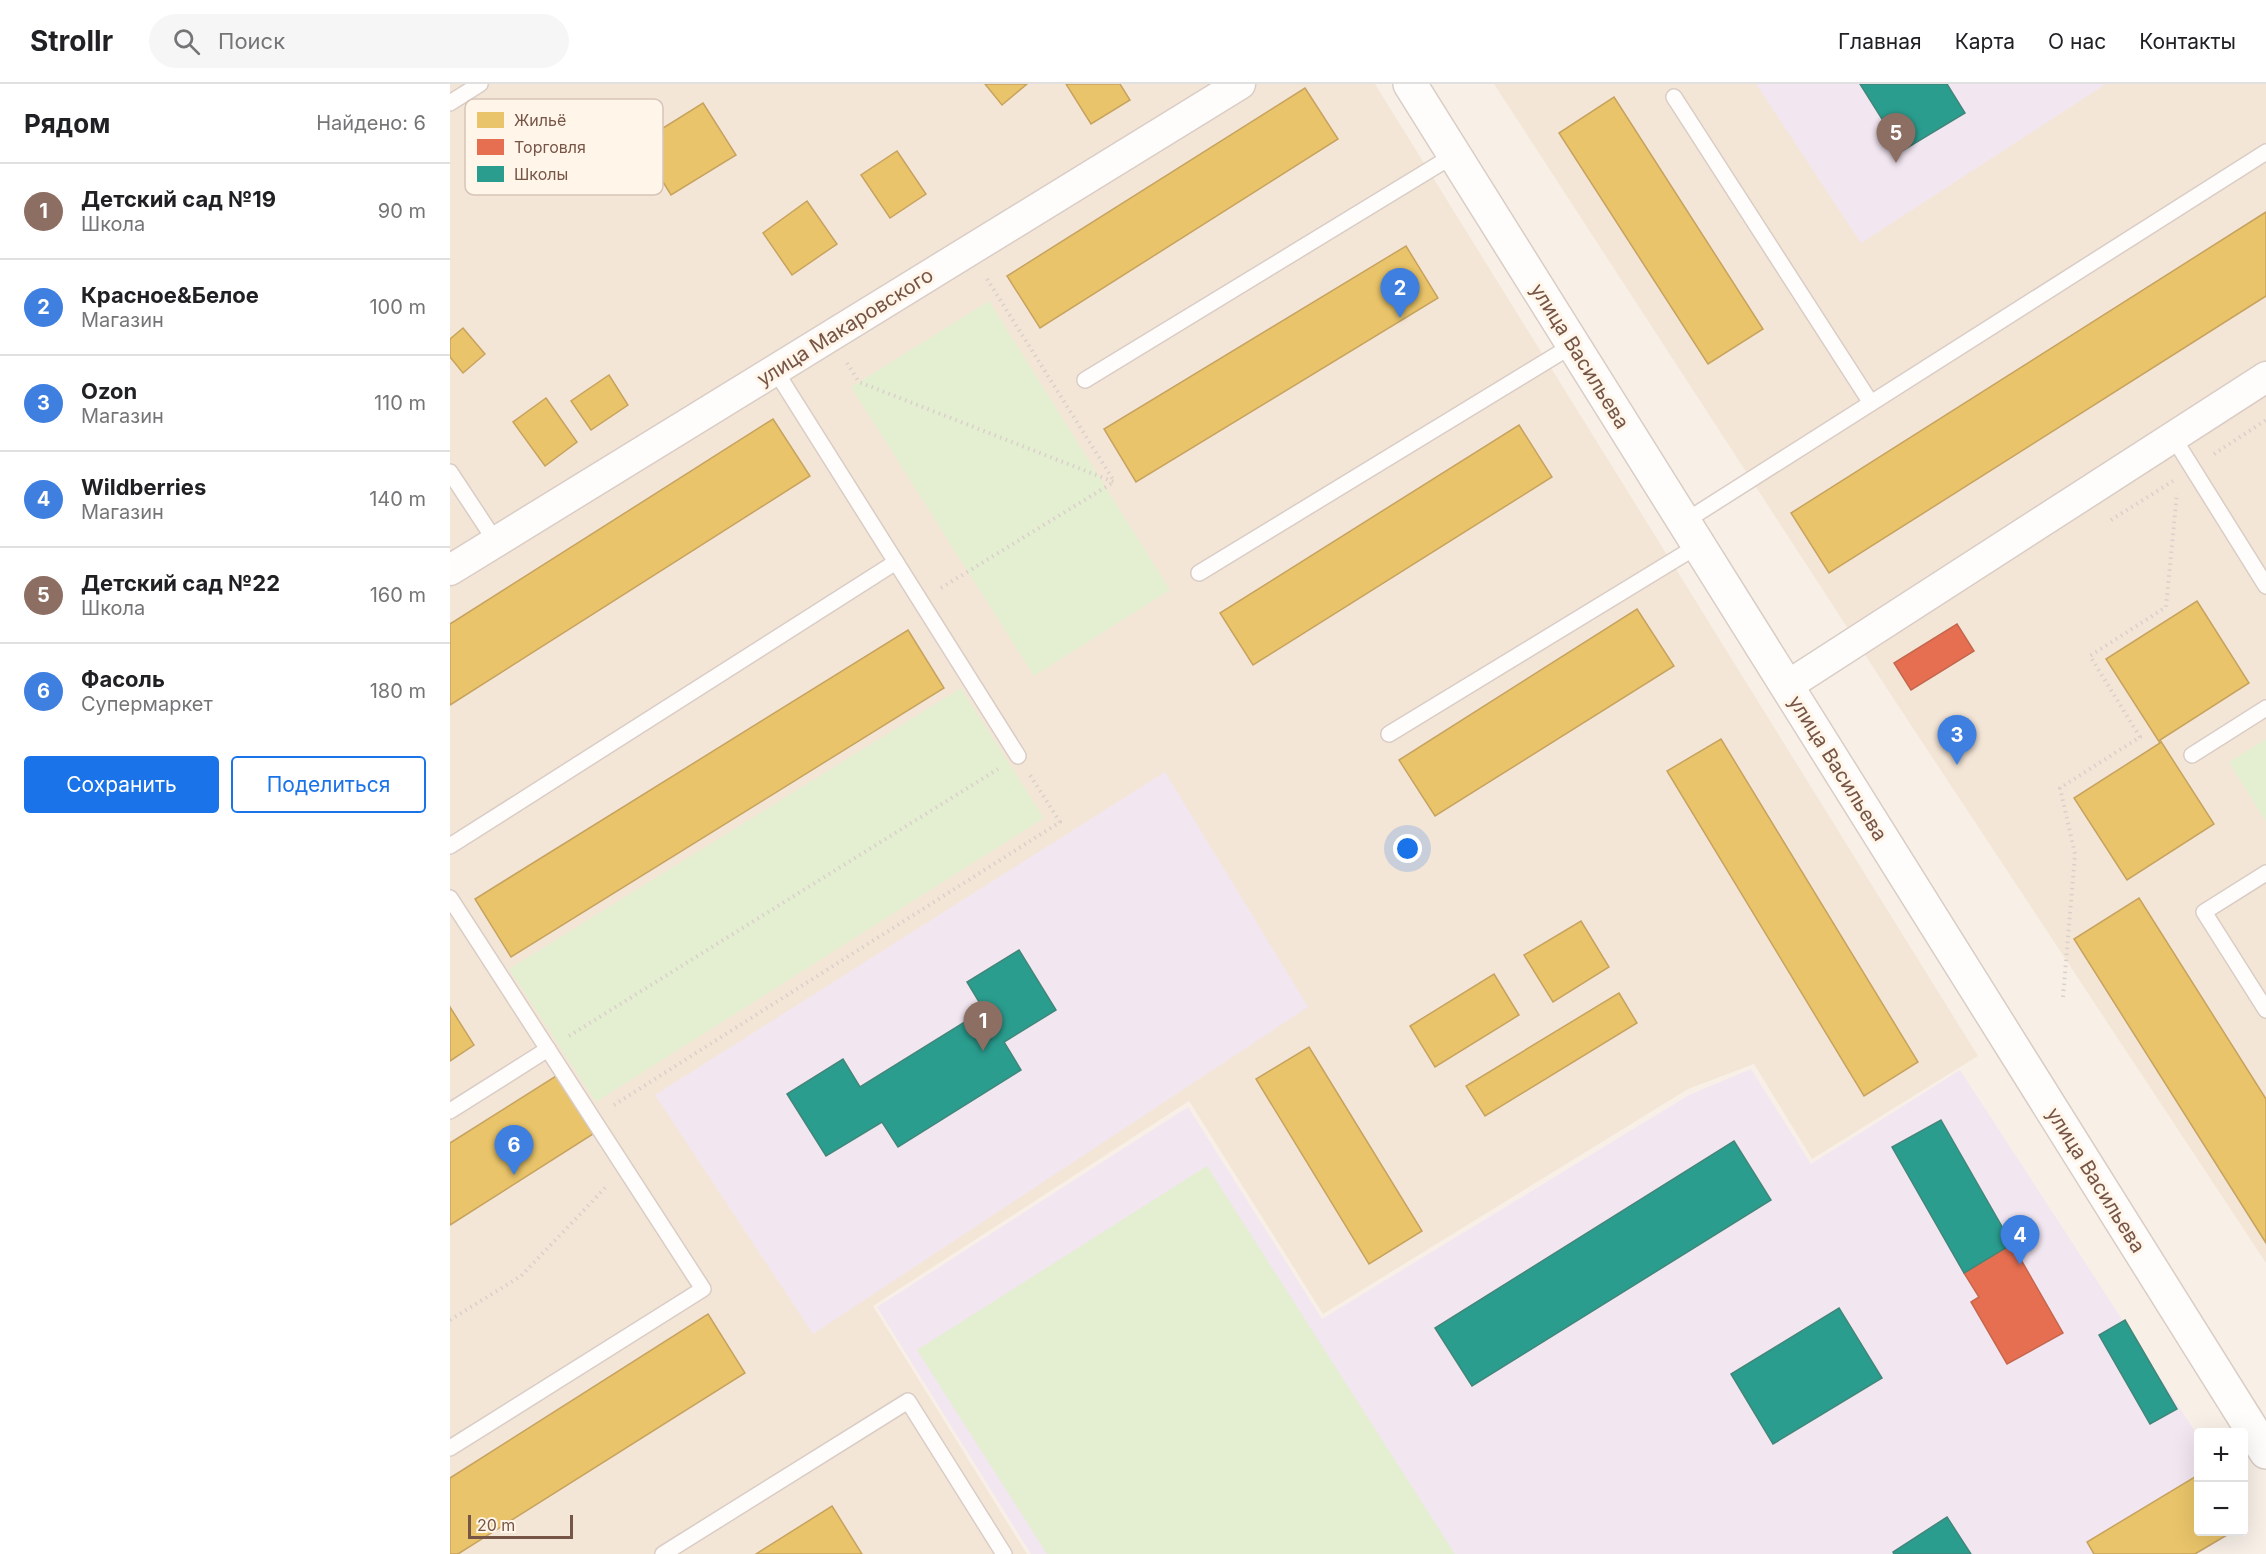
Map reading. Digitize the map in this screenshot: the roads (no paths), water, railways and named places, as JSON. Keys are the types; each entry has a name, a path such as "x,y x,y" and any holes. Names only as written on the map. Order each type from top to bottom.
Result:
{"street":[{"name":"улица Макаровского","path":"450,570 1240,84"},
{"name":"улица Васильева","path":"1410,84 2266,1452"},
{"path":"1787,686 2266,377"}],"lane":[{"path":"450,103 480,84"},
{"path":"1674,97 1871,403"},
{"path":"1389,734 1692,534 1871,403 2266,152"},
{"path":"1085,380 1454,155"},
{"path":"1199,573 1573,345"},
{"path":"775,370 1018,756"},
{"path":"2173,437 2266,586"},
{"path":"450,472 496,542"},
{"path":"450,846 896,562"},
{"path":"2192,755 2266,708"},
{"path":"2266,873 2204,912 2266,1010"},
{"path":"450,898 703,1289 450,1448"},
{"path":"450,1111 548,1049"},
{"path":"663,1554 908,1401 1004,1554"}],"place":[{"name":"Детский сад №22","path":"1896,163"},
{"name":"Красное&Белое","path":"1400,318"},
{"name":"Ozon","path":"1957,765"},
{"name":"Детский сад №19","path":"983,1051"},
{"name":"Фасоль","path":"514,1175"},
{"name":"Wildberries","path":"2020,1265"}]}
